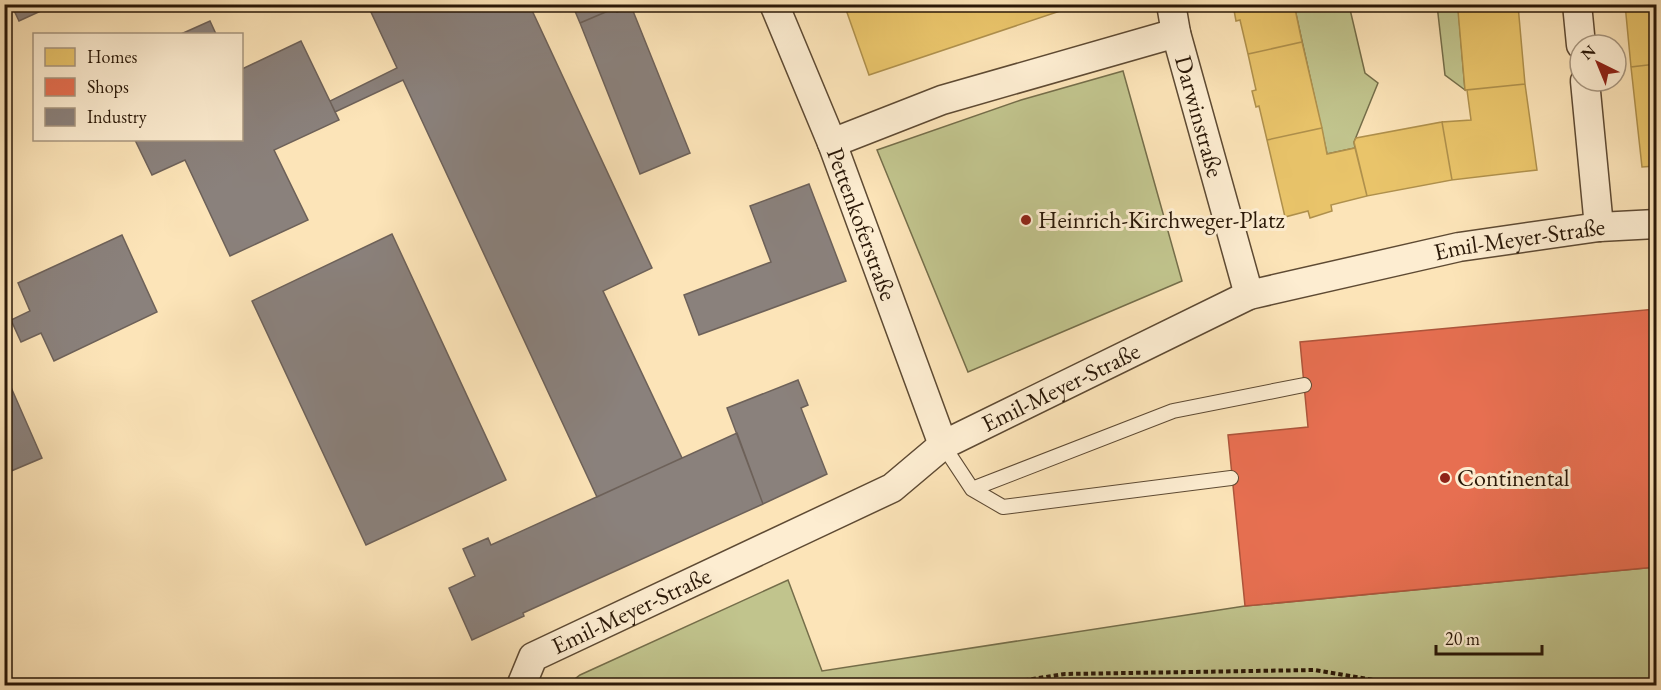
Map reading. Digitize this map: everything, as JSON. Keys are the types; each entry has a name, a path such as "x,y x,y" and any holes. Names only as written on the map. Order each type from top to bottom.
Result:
{"street":[{"name":"Pettenkoferstraße","path":"774,4 832,143 943,445"},
{"name":"Darwinstraße","path":"1171,4 1176,33 1249,295"},
{"path":"1576,4 1580,33"},
{"path":"832,143 942,100 1176,33"},
{"path":"1586,93 1599,227"},
{"name":"Emil-Meyer-Straße","path":"520,686 533,657 892,488 943,445 1249,295 1459,247 1599,227 1656,225"}],"lane":[{"path":"972,489 1173,411 1304,385"},
{"path":"943,445 972,489 1003,507 1231,478"}],"path":[{"path":"987,686 1065,674 1278,670 1314,670 1410,686"}],"green space":[{"path":"1294,5 1349,5 1365,73 1378,83 1354,142 1355,148 1327,154"},
{"path":"1437,5 1458,5 1465,90 1445,75"},
{"path":"1123,71 1182,281 968,372 877,150 1021,100"},
{"path":"1656,567 1656,685 566,686 580,675 788,580 822,671 1245,606"}],"building: Homes":[{"path":"844,4 1081,4 869,75"},
{"path":"1294,4 1302,42 1248,54 1240,20 1236,21 1233,5"},
{"path":"1458,4 1518,4 1518,5 1459,11"},
{"path":"1625,4 1656,4 1656,64 1631,67"},
{"path":"1518,5 1525,84 1465,90 1458,11"},
{"path":"1302,42 1322,128 1267,140 1259,106 1256,107 1252,91 1256,90 1248,54"},
{"path":"1656,64 1656,166 1642,167 1631,67"},
{"path":"1525,84 1537,170 1452,180 1442,122 1471,120 1467,90"},
{"path":"1442,122 1452,180 1367,196 1354,142 1356,138"},
{"path":"1322,128 1327,154 1355,148 1367,196 1331,205 1332,211 1310,218 1308,211 1285,217 1267,140"}],"building: Shops":[{"name":"Continental","path":"1656,309 1656,567 1245,606 1228,435 1308,427 1300,342"}],"building: Industry":[{"path":"11,4 56,4 19,21"},
{"path":"381,4 529,4 652,268 603,291 682,458 597,497 403,80 335,112 330,101 397,68 370,10"},
{"path":"572,4 613,4 615,8 580,23"},
{"path":"631,6 690,153 640,174 580,23 615,8 617,12"},
{"path":"210,21 216,33 183,33"},
{"path":"301,41 339,120 274,150 308,220 230,256 185,160 152,175 135,141 243,141 243,69"},
{"path":"809,184 846,281 699,335 684,295 771,262 750,206"},
{"path":"392,234 506,480 366,545 252,301"},
{"path":"122,235 157,312 54,361 41,333 21,342 11,320 30,311 18,283"},
{"path":"798,380 808,405 801,408 827,474 763,504 727,408"},
{"path":"10,385 42,458 4,474 4,387"},
{"path":"737,433 763,504 523,613 524,616 472,640 449,588 475,576 463,549 488,538 491,545"}],"place":[{"name":"Heinrich-Kirchweger-Platz","path":"1026,220"},
{"name":"Continental","path":"1445,478"}]}
